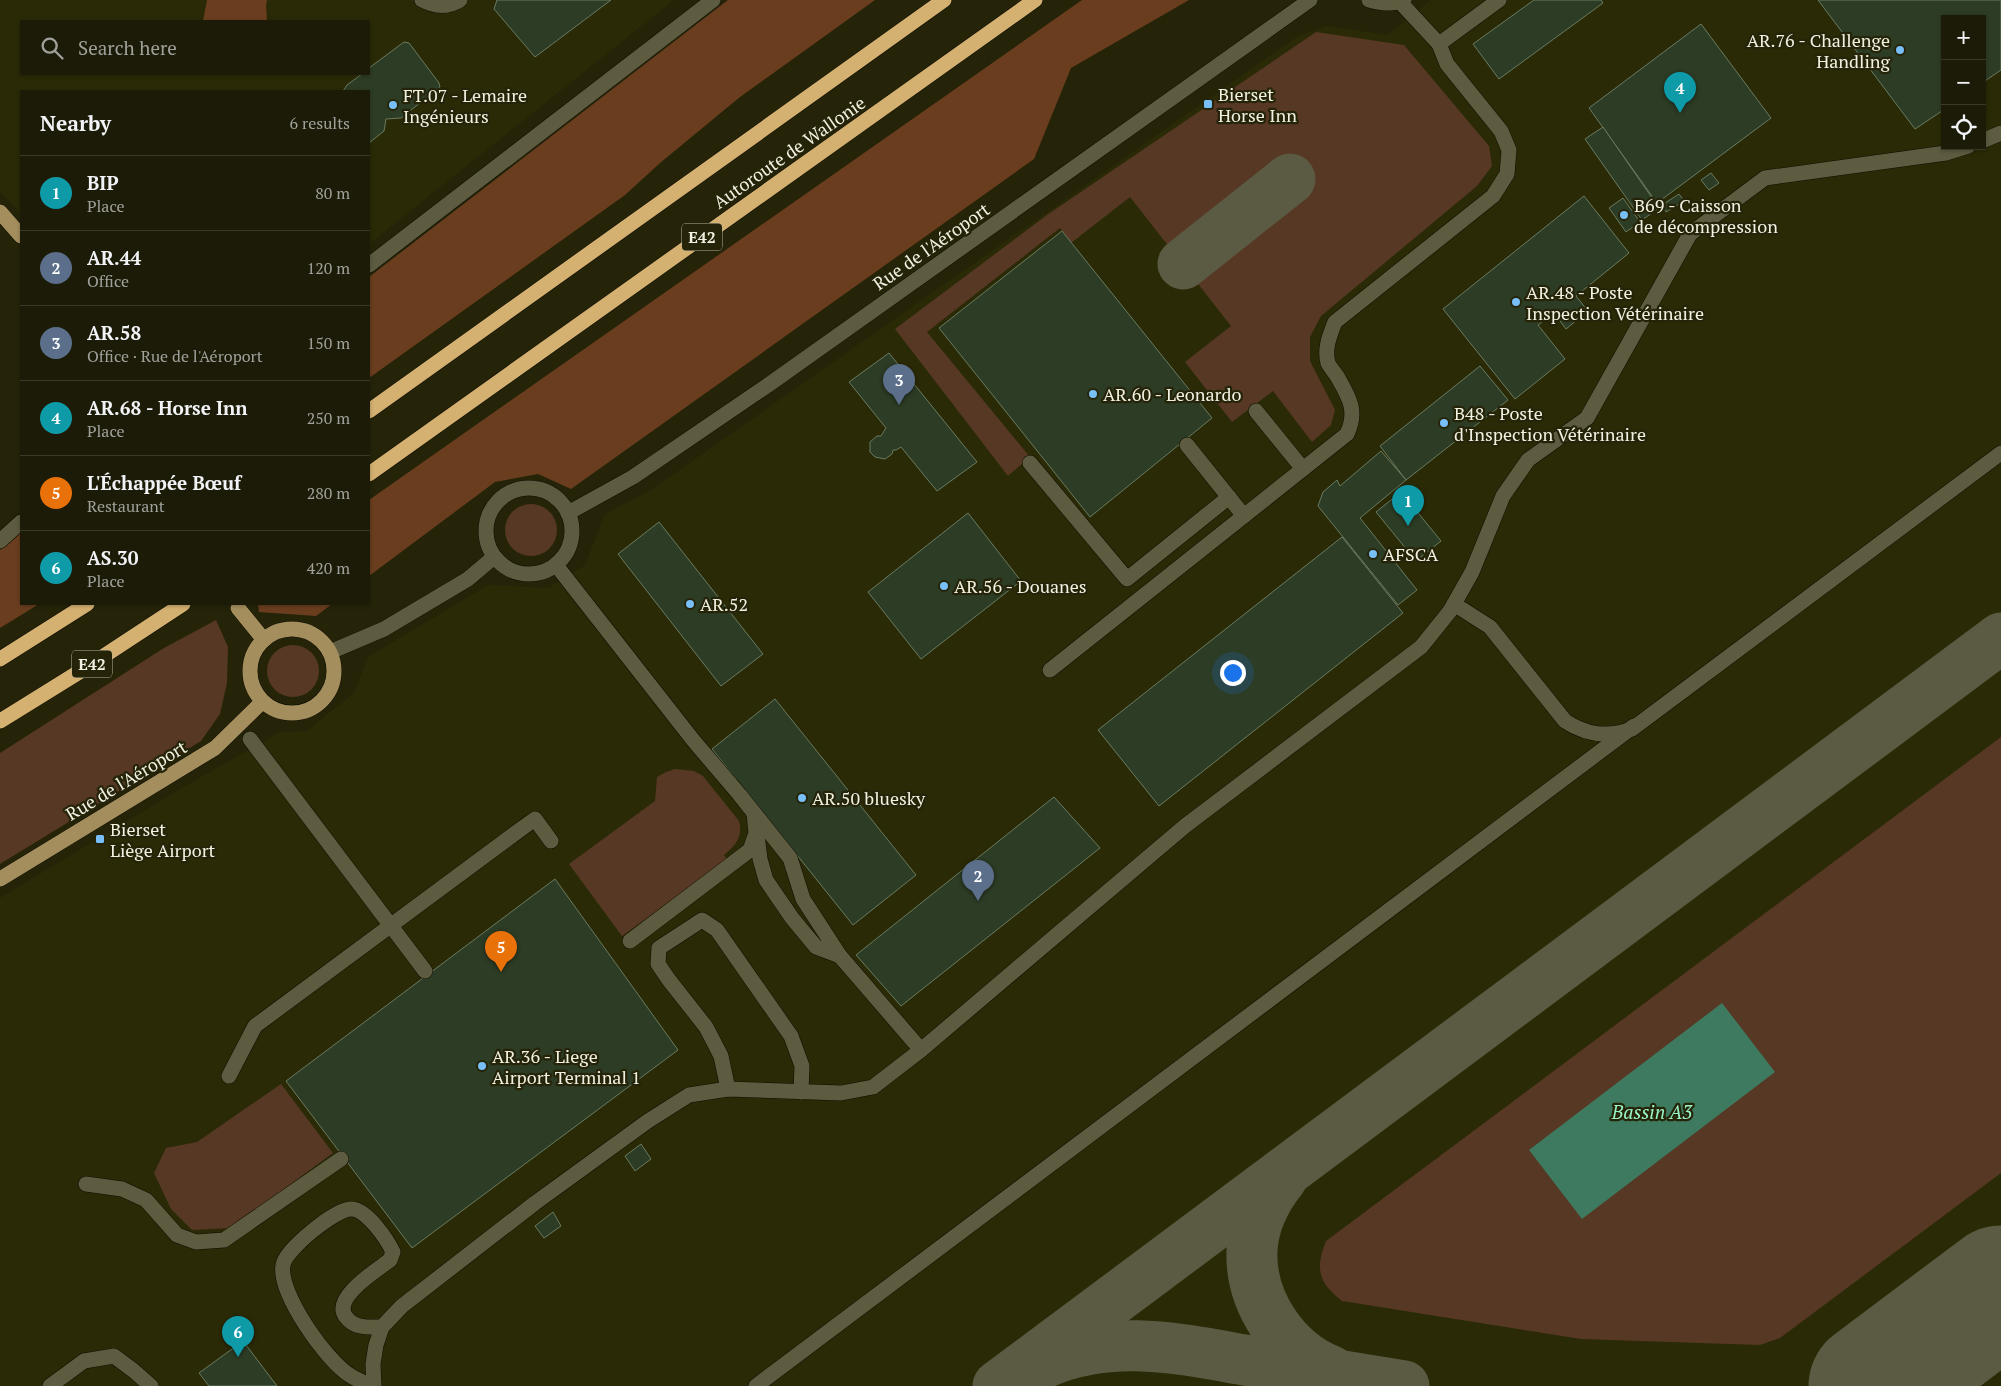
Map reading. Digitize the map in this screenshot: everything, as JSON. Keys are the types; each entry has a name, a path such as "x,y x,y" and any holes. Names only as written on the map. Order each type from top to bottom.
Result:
{"highway":[{"name":"Autoroute de Wallonie","path":"370,410 944,0"},
{"name":"Autoroute de Wallonie","path":"370,473 1035,0"},
{"path":"0,659 85,605"},
{"name":"E42","path":"0,721 181,605"}],"main road":[{"path":"0,212 20,235"},
{"path":"238,608 264,640"},
{"path":"292,629 307,632 320,640 330,652 334,669 332,685 323,700 310,710 293,714 277,711 262,702 252,687 249,670 253,654 264,640 277,632 292,629"},
{"name":"Rue de l'Aéroport","path":"0,879 214,748 262,702"}],"street":[{"path":"422,0 431,5 445,6 460,0"},
{"path":"370,264 713,0"},
{"name":"Rue de l'Aéroport","path":"568,512 633,477 771,383 1310,0"},
{"path":"1050,670 1347,434 1352,422 1353,412 1348,398 1328,363 1327,341 1335,322 1493,196 1507,174 1509,150 1501,131 1447,64 1439,44 1402,1 1378,3 1369,0"},
{"path":"1439,44 1499,0"},
{"path":"1986,140 2001,133"},
{"path":"382,1327 363,1327 351,1324 343,1314 342,1304 348,1294 390,1260 393,1252 385,1235 362,1214 352,1209 340,1212 306,1236 289,1251 283,1263 282,1276 287,1293 299,1316 330,1356 350,1376 373,1386 373,1364 376,1345 382,1327 402,1306 535,1203 648,1121 689,1095 728,1089 841,1093 873,1087 920,1050 1184,826 1421,647 1454,604 1472,572 1502,496 1528,460 1587,418 1690,234 1765,178 1946,154 1957,150"},
{"path":"1256,411 1302,469"},
{"path":"1187,445 1244,516"},
{"path":"756,1386 2001,452"},
{"path":"1030,463 1127,579 1228,497"},
{"path":"529,488 545,491 558,500 568,512 572,526 571,541 565,554 556,565 546,571 524,574 512,571 494,557 487,543 486,527 490,512 500,499 514,491 529,488"},
{"path":"0,542 20,523"},
{"path":"330,652 384,629 468,579 494,557"},
{"path":"556,565 693,740 790,858 803,899 840,956 920,1050"},
{"path":"1454,604 1490,627 1565,721 1576,728 1592,734 1620,733 1634,726"},
{"path":"250,739 425,971"},
{"path":"754,813 760,859 766,880 816,947 840,956"},
{"path":"229,1076 255,1026 535,819 551,841"},
{"path":"630,941 750,850 756,834"},
{"path":"728,1089 721,1056 706,1027 658,964 659,948 702,920 717,930 791,1036 802,1066 801,1092"},
{"path":"86,1184 122,1189 146,1200 177,1235 196,1242 224,1240 341,1159"},
{"path":"50,1386 84,1361 114,1356 150,1386"}],"shaded area":[{"path":"0,0 674,0 370,243 370,90 20,90 20,212 0,192"},
{"path":"207,0 267,0 267,20 203,20"},
{"path":"728,0 875,0 740,97 660,163 625,195 370,377 370,276"},
{"path":"1082,0 1189,0 1071,68 1034,159 571,489 538,474 495,482 370,575 370,499"},
{"path":"1431,0 2001,0 2001,1386 0,1386 0,898 180,789 280,732 306,731 354,693 368,657 488,585 548,588 585,565 605,514 651,490 1298,36 1327,26 1387,35"},
{"path":"1316,32 1404,45 1489,146 1492,166 1477,186 1321,316 1310,337 1310,361 1335,410 1331,425 1312,442 1273,391 1232,422 1185,362 1231,326 1130,197 1071,243 1060,228 927,332 1030,457 1008,476 895,329 1047,215"},
{"path":"531,504 541,506 549,512 555,520 557,530 555,540 549,548 541,554 531,556 521,554 513,548 507,540 505,530 507,520 513,512 521,506"},
{"path":"20,533 20,605 37,605 0,628 0,550"},
{"path":"258,605 331,605 316,616 259,612"},
{"path":"216,620 228,647 227,683 220,714 201,741 0,864 0,753 164,648"},
{"path":"293,645 303,647 311,653 317,661 319,671 317,681 311,689 303,695 293,697 283,695 275,689 269,681 267,671 269,661 275,653 283,647"},
{"path":"2001,737 2001,1173 1780,1338 1760,1345 1581,1339 1342,1301 1328,1288 1323,1281 1320,1267 1320,1260 1326,1241"},
{"path":"675,769 694,771 703,776 739,821 739,836 732,848 724,855 727,860 622,936 569,864 655,801 657,777"},
{"path":"281,1084 333,1153 231,1228 192,1230 171,1209 154,1173 166,1148 197,1142"}],"water":[{"name":"Bassin A3","path":"1722,1003 1775,1072 1582,1219 1529,1150"}],"building":[{"path":"497,0 611,0 535,57 494,9"},
{"path":"1534,0 1601,0 1603,3 1499,79 1473,44"},
{"name":"AR.76 - Challenge Handling","path":"1818,0 2001,0 2001,70 1986,80 1986,15 1941,15 1941,112 1915,129"},
{"path":"1701,24 1771,118 1657,203 1589,108"},
{"name":"FT.07 - Lemaire Ingénieurs","path":"404,42 409,43 440,87 401,118 386,119 384,131 370,142 370,90 344,90 347,85 361,75 370,75 370,67"},
{"path":"1603,127 1659,208 1642,220 1585,139"},
{"path":"1711,173 1719,183 1709,190 1701,180"},
{"path":"1679,194 1684,201 1666,212 1662,205"},
{"name":"AR.48 - Poste Inspection Vétérinaire","path":"1584,196 1629,253 1576,296 1588,311 1566,329 1554,313 1538,325 1565,359 1515,399 1443,309"},
{"name":"B69 - Caisson de décompression","path":"1623,198 1640,222 1626,232 1609,208"},
{"name":"AR.60 - Leonardo","path":"1062,231 1212,418 1090,517 939,328"},
{"path":"889,353 977,462 937,491 901,447 893,450 892,454 885,459 875,457 870,452 870,442 877,436 881,436 886,428 849,382"},
{"name":"B48 - Poste d'Inspection Vétérinaire","path":"1480,366 1508,400 1406,480 1380,446"},
{"name":"AFSCA","path":"1381,451 1406,480 1360,518 1417,590 1398,605 1318,506 1323,492 1337,480 1340,486"},
{"path":"1401,492 1441,541 1416,561 1376,512"},
{"name":"AR.56 - Douanes","path":"968,513 1021,581 921,659 868,592"},
{"name":"AR.52","path":"659,522 763,654 721,686 618,554"},
{"path":"1342,537 1403,613 1159,806 1098,730"},
{"name":"AR.50 bluesky","path":"775,699 916,875 853,925 712,749"},
{"path":"1054,797 1100,848 901,1006 856,955"},
{"name":"AR.36 - Liege Airport Terminal 1","path":"555,879 678,1050 412,1248 286,1081"},
{"path":"641,1144 651,1159 635,1171 625,1156"},
{"path":"553,1212 561,1226 544,1238 535,1226"},
{"path":"243,1341 277,1386 209,1386 199,1373"}],"taxiway":[{"path":"1183,264 1290,179"},
{"path":"998,1386 2001,638"},
{"path":"1282,1178 1261,1212 1255,1231 1252,1251 1257,1289 1264,1307 1285,1339 1314,1363 1331,1371"},
{"path":"1044,1363 1097,1348 1150,1346 1404,1386"},
{"path":"1866,1386 1904,1363"}],"runway":[{"path":"1873,1386 2001,1290"}],"place":[{"name":"AR.76 - Challenge Handling","path":"1900,50"},
{"name":"Bierset Horse Inn","path":"1208,104"},
{"name":"FT.07 - Lemaire Ingénieurs","path":"393,105"},
{"name":"AR.68 - Horse Inn","path":"1680,113"},
{"name":"B69 - Caisson de décompression","path":"1624,215"},
{"name":"AR.48 - Poste Inspection Vétérinaire","path":"1516,302"},
{"name":"AR.60 - Leonardo","path":"1093,394"},
{"name":"AR.58","path":"899,405"},
{"name":"B48 - Poste d'Inspection Vétérinaire","path":"1444,423"},
{"name":"BIP","path":"1408,526"},
{"name":"AFSCA","path":"1373,554"},
{"name":"AR.56 - Douanes","path":"944,586"},
{"name":"AR.52","path":"690,604"},
{"name":"AR.50 bluesky","path":"802,798"},
{"name":"Bierset Liège Airport","path":"100,839"},
{"name":"AR.44","path":"978,901"},
{"name":"L'Échappée Bœuf","path":"501,972"},
{"name":"AR.36 - Liege Airport Terminal 1","path":"482,1066"},
{"name":"AS.30","path":"238,1357"}]}
